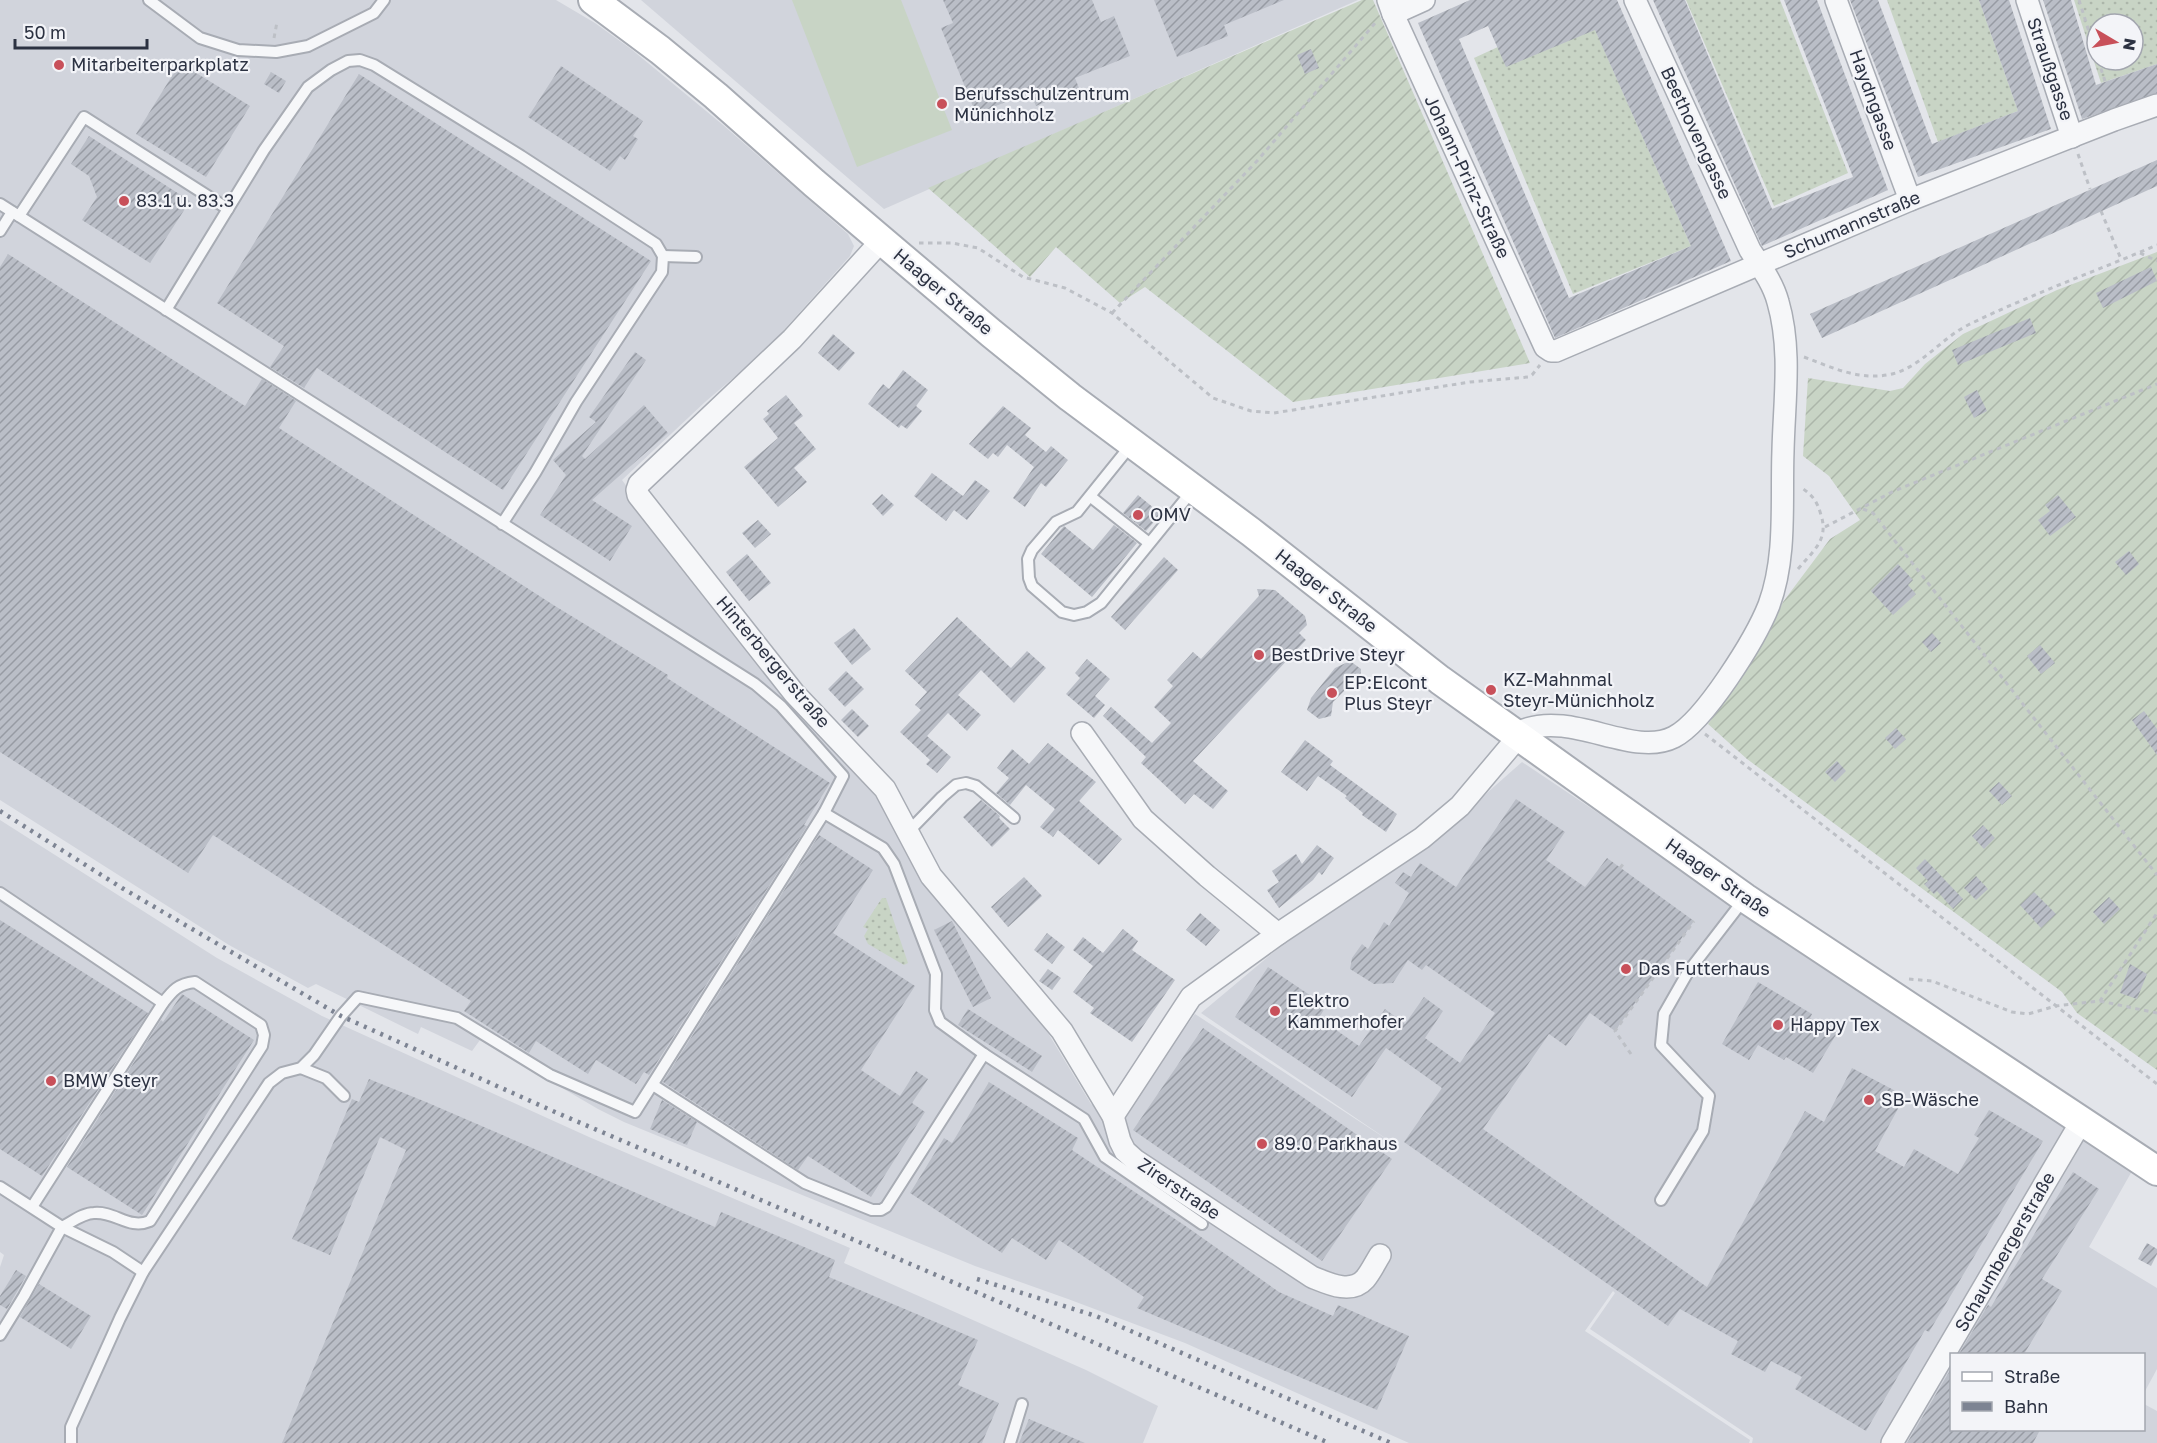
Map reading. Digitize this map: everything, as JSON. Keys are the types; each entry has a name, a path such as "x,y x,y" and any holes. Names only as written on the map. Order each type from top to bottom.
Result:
{"main road":[{"name":"Haager Straße","path":"593,0 660,50 716,96 814,183 1070,397 1194,489 1440,680 1745,898 2157,1171"}],"street":[{"path":"1390,6 1424,0"},
{"name":"Beethovengasse","path":"1517,736 1533,727 1550,726 1574,727 1643,743 1665,741 1678,735 1691,724 1718,692 1735,665 1768,605 1777,572 1782,538 1786,353 1778,302 1770,282 1750,250 1635,0"},
{"name":"Haydngasse","path":"1836,0 1910,200"},
{"name":"Straußgasse","path":"2026,0 2072,137"},
{"name":"Johann-Prinz-Straße","path":"1390,6 1545,346 1551,351"},
{"name":"Schumannstraße","path":"1551,351 1556,351 1910,200 2157,105"},
{"name":"Hinterbergerstraße","path":"889,245 639,484 638,495 794,693 885,789 931,876 1062,1031 1113,1116"},
{"path":"1082,734 1143,819 1207,876 1278,934"},
{"path":"1113,1116 1191,997 1278,934 1422,838 1460,806 1517,736"},
{"name":"Zirerstraße","path":"1113,1116 1120,1141 1125,1151 1135,1160 1312,1277 1347,1287 1365,1280 1380,1255"},
{"name":"Schaumbergerstraße","path":"1892,1443 2080,1122"}],"lane":[{"path":"149,0 200,38 238,50 276,52 308,45 374,13 384,0"},
{"path":"166,310 264,150 308,87 348,61 360,60 374,65 531,163 656,244 663,256 662,272 576,402 502,524"},
{"path":"0,231 15,214 84,117 228,209"},
{"path":"0,204 771,696 842,774 842,780 824,813 635,1112 550,1075 457,1018 411,1006 358,997 301,1068 282,1073 269,1083 143,1272 71,1427 71,1443"},
{"path":"663,256 696,257"},
{"path":"1133,443 1077,512 1056,522 1032,550 1028,559 1032,586 1062,612 1074,615 1087,612 1101,603 1194,489"},
{"path":"1090,497 1149,543"},
{"path":"908,832 956,785 966,783 981,790 1014,818"},
{"path":"824,813 883,848 894,864 936,974 935,1010 943,1025 1084,1119 1105,1157 1202,1224"},
{"path":"0,893 163,1003"},
{"path":"1660,1200 1703,1131 1709,1096 1661,1045 1664,1014 1688,972 1745,898"},
{"path":"0,1335 62,1227 94,1213 141,1225 150,1221 262,1046 264,1035 261,1025 195,982 183,983 174,988 32,1207"},
{"path":"653,1085 805,1183 872,1210 881,1210 886,1207 984,1054"},
{"path":"301,1068 326,1078 344,1096"},
{"path":"0,1187 62,1227 113,1252 143,1272"},
{"path":"1010,1443 1022,1404"}],"path":[{"path":"2079,0 2085,21"},
{"path":"1112,313 1257,161 1390,6"},
{"path":"274,38 277,22"},
{"path":"2101,72 2104,81"},
{"path":"2072,137 2090,189"},
{"path":"2101,211 2121,259"},
{"path":"889,245 932,242 978,248 1023,277 1065,288 1112,313 1214,398 1263,414 1470,382 1528,377 1551,351"},
{"path":"1786,353 1850,374 1886,376 1900,372 1965,327 2041,291 2157,245"},
{"path":"2139,253 2157,261"},
{"path":"1826,527 1894,492 2157,384"},
{"path":"1782,475 1814,496 1826,527 1820,543 1798,570"},
{"path":"1863,509 1873,513 2157,875"},
{"path":"1691,724 2157,1084"},
{"path":"1620,868 1625,861"},
{"path":"2100,1000 2157,913"},
{"path":"1631,1054 1615,1031 1694,921"},
{"path":"1875,986 1888,981 1911,979 1932,981 2012,1012 2028,1014 2056,1006 2100,1000 2157,1013"}],"shaded area":[{"path":"0,0 556,0 595,23 631,49 723,125 848,234 854,246 850,256 766,350 705,402 622,480 757,661 883,805 991,962 1048,1033 1091,1104 1109,1114 1124,1112 1195,1014 1397,1146 1201,1013 1288,940 1436,838 1522,762 2132,1171 2089,1247 2157,1288 2157,1369 2145,1391 2145,1353 1950,1353 1950,1431 2145,1431 2145,1405 2157,1411 2157,1443 1752,1443 1753,1438 1590,1329 1615,1293 1613,1291 1585,1331 1750,1440 1749,1443 1409,1443 1185,1343 975,1266 624,1122 480,1040 472,1051 421,1027 418,1034 316,984 308,988 229,945 0,800"},
{"name":"Berufsschulzentrum Münichholz","path":"641,0 1358,0 884,209"},
{"name":"BMW Steyr","path":"0,820 217,958 322,1016 589,1137 850,1248 844,1263 1086,1370 1158,1406 1143,1443 0,1443 0,1267 4,1255 0,1252"}],"green space":[{"path":"792,0 901,0 952,130 857,167"},
{"path":"1362,0 1373,0 1530,363 1293,402 1145,287 1120,303 1056,247 1030,277 928,188"},
{"path":"1686,0 1780,0 1848,173 1774,206"},
{"path":"1887,0 1979,0 2018,111 1938,142"},
{"path":"2074,0 2157,0 2157,64 2145,68 2145,12 2085,12 2085,34"},
{"path":"1585,7 1691,246 1573,294 1474,58"},
{"path":"2097,72 2133,72 2101,83"},
{"path":"2157,252 2157,1070 2077,1013 2062,992 1747,759 1708,724 1738,683 1770,631 1783,602 1830,539 1860,520 1829,476 1803,456 1808,378 1890,391 1903,388 1925,364 1963,334 2057,290"},
{"path":"882,898 886,898 908,963 904,965 868,944 864,936 868,929 863,927"}],"building":[{"path":"943,0 1092,0 1101,22 1114,16 1130,56 1075,78 1079,88 1036,106 1030,92 976,114 941,28 953,23"},
{"path":"1154,0 1284,0 1224,25 1228,36 1177,57"},
{"path":"1470,0 1617,0 1731,261 1555,338 1418,23","holes":["1488,26 1506,67 1595,30 1691,246 1569,298 1459,39"]},
{"path":"1653,0 1685,0 1772,209 1853,177 1784,0 1817,0 1888,190 1762,246"},
{"path":"1850,0 1878,0 1932,144 2018,111 1979,0 2009,0 2051,129 1918,177"},
{"path":"2043,0 2071,0 2085,48 2085,72 2092,72 2096,85 2134,72 2145,72 2145,68 2157,64 2157,93 2082,119"},
{"path":"1311,49 1319,68 1305,74 1297,55"},
{"path":"180,63 250,106 206,177 136,134"},
{"path":"561,66 643,121 633,136 638,139 625,160 620,156 610,171 528,117"},
{"path":"271,72 286,81 279,93 264,84"},
{"path":"359,74 651,261 503,490 317,368 304,388 270,367 284,346 217,303"},
{"path":"89,136 190,201 150,263 82,220 97,197 89,176 71,164"},
{"path":"2157,160 2157,186 1822,338 1810,314"},
{"path":"8,254 245,406 262,379 296,401 279,428 555,606 668,675 667,678 830,783 804,825 807,826 649,1075 644,1072 636,1084 596,1060 588,1074 536,1041 529,1053 464,1011 471,1001 213,835 188,873 0,752 0,267"},
{"path":"2151,267 2157,281 2103,308 2096,293"},
{"path":"2030,318 2036,333 1958,365 1952,350"},
{"path":"833,334 855,353 839,371 818,353"},
{"path":"635,352 646,360 582,456 585,459 644,405 668,433 592,500 632,526 610,561 540,515 566,475 553,460 596,422 589,417"},
{"path":"903,370 928,390 916,406 922,411 907,429 901,425 899,428 868,404 883,384 889,389"},
{"path":"1977,390 1987,411 1974,418 1964,397"},
{"path":"786,395 803,416 794,423 816,449 794,468 807,482 778,507 744,467 778,438 763,419 769,414 767,411"},
{"path":"1003,406 1031,428 1025,435 1046,452 1051,446 1068,460 1046,487 1041,483 1025,507 1013,498 1034,467 1007,445 998,457 993,453 988,459 969,444"},
{"path":"932,473 963,496 975,480 990,491 967,520 954,510 946,521 914,496"},
{"path":"882,494 894,505 883,516 872,504"},
{"path":"1138,495 1161,514 1146,531 1123,513"},
{"path":"2058,495 2076,517 2050,536 2038,520 2050,511 2045,505"},
{"path":"758,520 771,534 755,548 742,533"},
{"path":"1114,525 1137,543 1092,597 1041,554 1064,526 1093,550"},
{"path":"2129,551 2139,564 2126,575 2115,562"},
{"path":"747,554 771,583 749,601 726,572"},
{"path":"1164,557 1178,570 1125,630 1111,617"},
{"path":"1898,564 1913,580 1908,585 1916,594 1893,615 1871,591"},
{"path":"1257,589 1275,590 1305,616 1307,625 1299,633 1306,640 1193,761 1228,791 1213,809 1194,794 1185,804 1141,763 1146,757 1103,716 1111,707 1152,743 1171,723 1154,707 1173,686 1167,680 1193,652 1201,659 1259,596"},
{"path":"957,617 1011,668 1027,651 1046,668 1014,703 981,670 958,695 981,715 967,731 948,713 927,736 951,757 937,773 926,764 930,760 900,732 921,710 915,705 927,692 905,671"},
{"path":"854,628 871,649 852,665 834,643"},
{"path":"1932,633 1941,643 1931,652 1922,642"},
{"path":"2040,645 2055,663 2041,674 2027,656"},
{"path":"1087,659 1110,679 1095,696 1105,705 1094,718 1066,694 1080,678 1075,673"},
{"path":"1350,661 1361,669 1360,684 1348,687 1333,702 1331,716 1319,719 1307,710 1311,698 1335,668"},
{"path":"846,671 864,689 845,707 828,689"},
{"path":"852,709 869,726 858,737 841,720"},
{"path":"2144,711 2157,729 2157,755 2132,720"},
{"path":"1896,728 1906,739 1895,749 1885,738"},
{"path":"1305,740 1333,761 1330,765 1397,814 1386,832 1362,815 1363,813 1345,798 1347,796 1318,776 1307,791 1281,772"},
{"path":"1048,743 1096,782 1079,801 1122,839 1099,865 1058,830 1053,837 1040,827 1055,809 1026,785 1010,805 996,793 1009,778 997,768 1012,749 1029,764"},
{"path":"1837,761 1846,771 1835,782 1825,772"},
{"path":"1999,782 2012,796 2002,805 1989,791"},
{"path":"1516,799 1565,832 1546,860 1585,887 1607,858 1694,921 1615,1031 1590,1013 1566,1046 1549,1034 1483,1129 1707,1287 1805,1111 1824,1122 1852,1068 1905,1096 1875,1151 1904,1167 1914,1149 1958,1174 1979,1138 1974,1135 1989,1110 2043,1141 1929,1332 1925,1330 1866,1431 1795,1389 1802,1377 1771,1361 1765,1372 1731,1354 1738,1341 1680,1309 1668,1326 1404,1142 1442,1088 1386,1048 1352,1097 1235,1017 1268,967 1326,1006 1319,1018 1359,1046 1385,1009 1405,1024 1424,997 1443,1011 1425,1038 1460,1063 1495,1013 1426,965 1422,970 1408,960 1393,983 1374,984 1350,969 1352,958 1362,944 1368,949 1384,922 1389,926 1409,893 1395,883 1403,872 1411,877 1420,863 1456,887"},
{"path":"981,800 1000,816 999,818 1010,829 992,847 963,817"},
{"path":"1983,825 1995,838 1984,849 1972,836"},
{"path":"819,835 873,870 833,933 915,986 861,1070 900,1096 916,1071 928,1079 912,1103 925,1112 871,1197 808,1156 798,1170 663,1082"},
{"path":"1317,845 1334,858 1322,875 1319,872 1313,880 1279,908 1267,890 1279,882 1272,871 1296,854 1302,864"},
{"path":"1925,859 1963,899 1953,909 1937,891 1934,894 1924,884 1928,881 1916,868"},
{"path":"1976,876 1988,889 1976,900 1964,888"},
{"path":"1024,877 1042,896 1008,927 991,907"},
{"path":"2034,892 2056,914 2041,928 2020,905"},
{"path":"2109,897 2120,909 2104,924 2093,912"},
{"path":"1200,913 1220,930 1206,946 1186,930"},
{"name":"BMW Steyr","path":"0,920 148,1013 42,1176 0,1149"},
{"path":"952,921 991,998 973,1007 934,930"},
{"path":"1123,929 1138,941 1132,950 1175,980 1132,1042 1090,1013 1094,1008 1073,992 1093,966 1073,950 1083,937 1103,953"},
{"path":"1047,933 1065,947 1052,964 1034,950"},
{"path":"2130,964 2147,974 2137,999 2120,993"},
{"path":"1048,969 1061,978 1052,990 1039,981"},
{"name":"Happy Tex","path":"1758,982 1812,1014 1810,1018 1837,1033 1813,1073 1786,1057 1784,1060 1758,1045 1749,1060 1722,1044"},
{"path":"182,994 254,1040 142,1215 67,1167 161,1020 163,1022"},
{"path":"968,1009 1042,1056 1032,1072 958,1025"},
{"name":"89.0 Parkhaus","path":"1203,1028 1392,1159 1322,1261 1133,1130"},
{"path":"369,1079 715,1227 721,1212 835,1260 829,1277 978,1340 958,1385 999,1403 982,1443 282,1443 406,1150 380,1137 330,1255 292,1239 352,1099 359,1102"},
{"path":"989,1082 1078,1138 1072,1150 1279,1292 1333,1316 1338,1305 1409,1336 1377,1410 1137,1308 1144,1297 1059,1240 1046,1260 1012,1238 1002,1253 910,1193 944,1138 952,1143"},
{"path":"662,1100 697,1122 687,1145 650,1129"},
{"path":"2073,1172 2099,1189 2042,1279 2062,1291 2025,1353 1960,1353 1988,1305 1991,1307"},
{"path":"2147,1243 2157,1249 2151,1266 2138,1259"},
{"path":"16,1270 26,1276 7,1309 0,1305 0,1296"},
{"path":"39,1284 91,1316 71,1349 20,1317"},
{"path":"1950,1370 1950,1431 2039,1431 2033,1443 1907,1443"},
{"path":"1029,1419 1085,1443 1019,1443"}],"railway":[{"path":"0,811 122,888 341,1016 555,1112 1329,1443"},
{"path":"977,1279 1096,1316 1391,1443"}],"place":[{"name":"Mitarbeiterparkplatz","path":"59,65"},
{"name":"Berufsschulzentrum Münichholz","path":"942,104"},
{"name":"83.1 u. 83.3","path":"124,201"},
{"name":"OMV","path":"1138,515"},
{"name":"BestDrive Steyr","path":"1259,655"},
{"name":"KZ-Mahnmal Steyr-Münichholz","path":"1491,690"},
{"name":"EP:Elcont Plus Steyr","path":"1332,693"},
{"name":"Das Futterhaus","path":"1626,969"},
{"name":"Elektro Kammerhofer","path":"1275,1011"},
{"name":"Happy Tex","path":"1778,1025"},
{"name":"BMW Steyr","path":"51,1081"},
{"name":"SB-Wäsche","path":"1869,1100"},
{"name":"89.0 Parkhaus","path":"1262,1144"}]}
